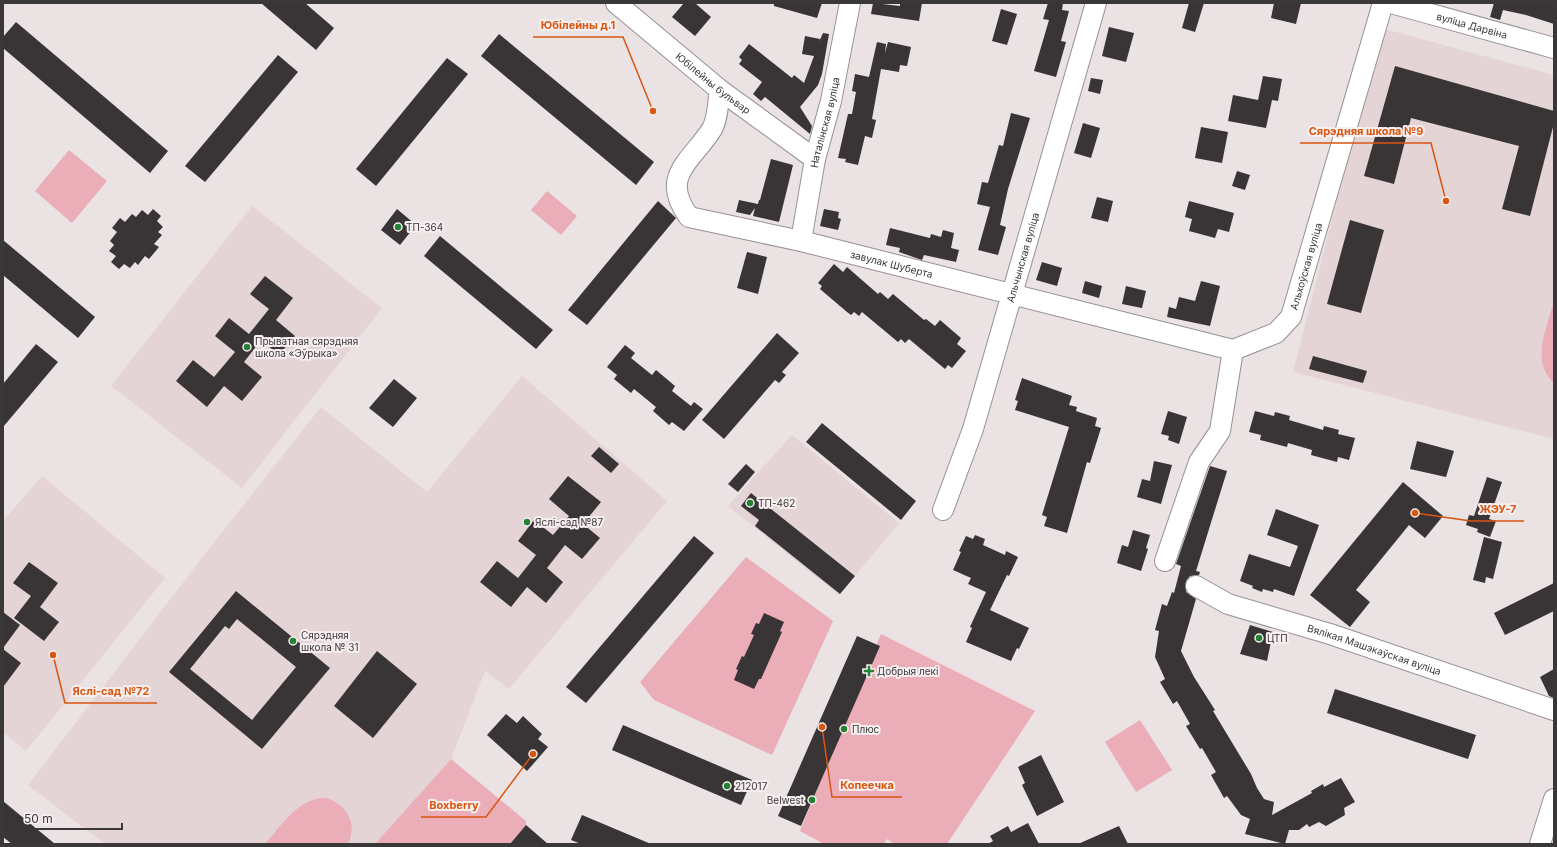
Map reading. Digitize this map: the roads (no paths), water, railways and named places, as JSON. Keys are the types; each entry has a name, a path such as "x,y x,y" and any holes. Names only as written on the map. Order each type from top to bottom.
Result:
{"street":[{"name":"Юбілейны бульвар","path":"616,3 720,90 815,159"},
{"name":"Наталінская вуліца","path":"801,242 815,159 831,101 850,3"},
{"name":"Альчынская вуліца","path":"943,510 973,429 1096,3"},
{"name":"Альхоўская вуліца","path":"1232,350 1276,333 1291,317 1383,3"},
{"name":"вуліца Дарвіна","path":"1391,3 1554,48"},
{"name":"завулак Шуберта","path":"720,90 713,128 682,170 676,184 679,204 689,217 801,242 1232,350"},
{"path":"1165,561 1199,462 1220,431 1232,350"},
{"name":"Вялікая Машэкаўская вуліца","path":"1196,586 1228,604 1330,634 1554,710"},
{"path":"1540,844 1554,799"}],"place":[{"name":"Юбілейны д.1","path":"653,111"},
{"name":"Сярэдняя школа №9","path":"1446,201"},
{"name":"ТП-364","path":"398,227"},
{"name":"Прыватная сярэдняя школа «Эўрыка»","path":"247,347"},
{"name":"ТП-462","path":"750,503"},
{"name":"ЖЭУ-7","path":"1415,513"},
{"name":"Яслі-сад №87","path":"527,522"},
{"name":"ЦТП","path":"1259,638"},
{"name":"Сярэдняя школа № 31","path":"293,641"},
{"name":"Яслі-сад №72","path":"53,655"},
{"name":"Добрыя лекі","path":"869,671"},
{"name":"Копеечка","path":"822,727"},
{"name":"Плюс","path":"844,729"},
{"name":"Boxberry","path":"533,754"},
{"name":"212017","path":"727,786"},
{"name":"Belwest","path":"812,800"}]}
